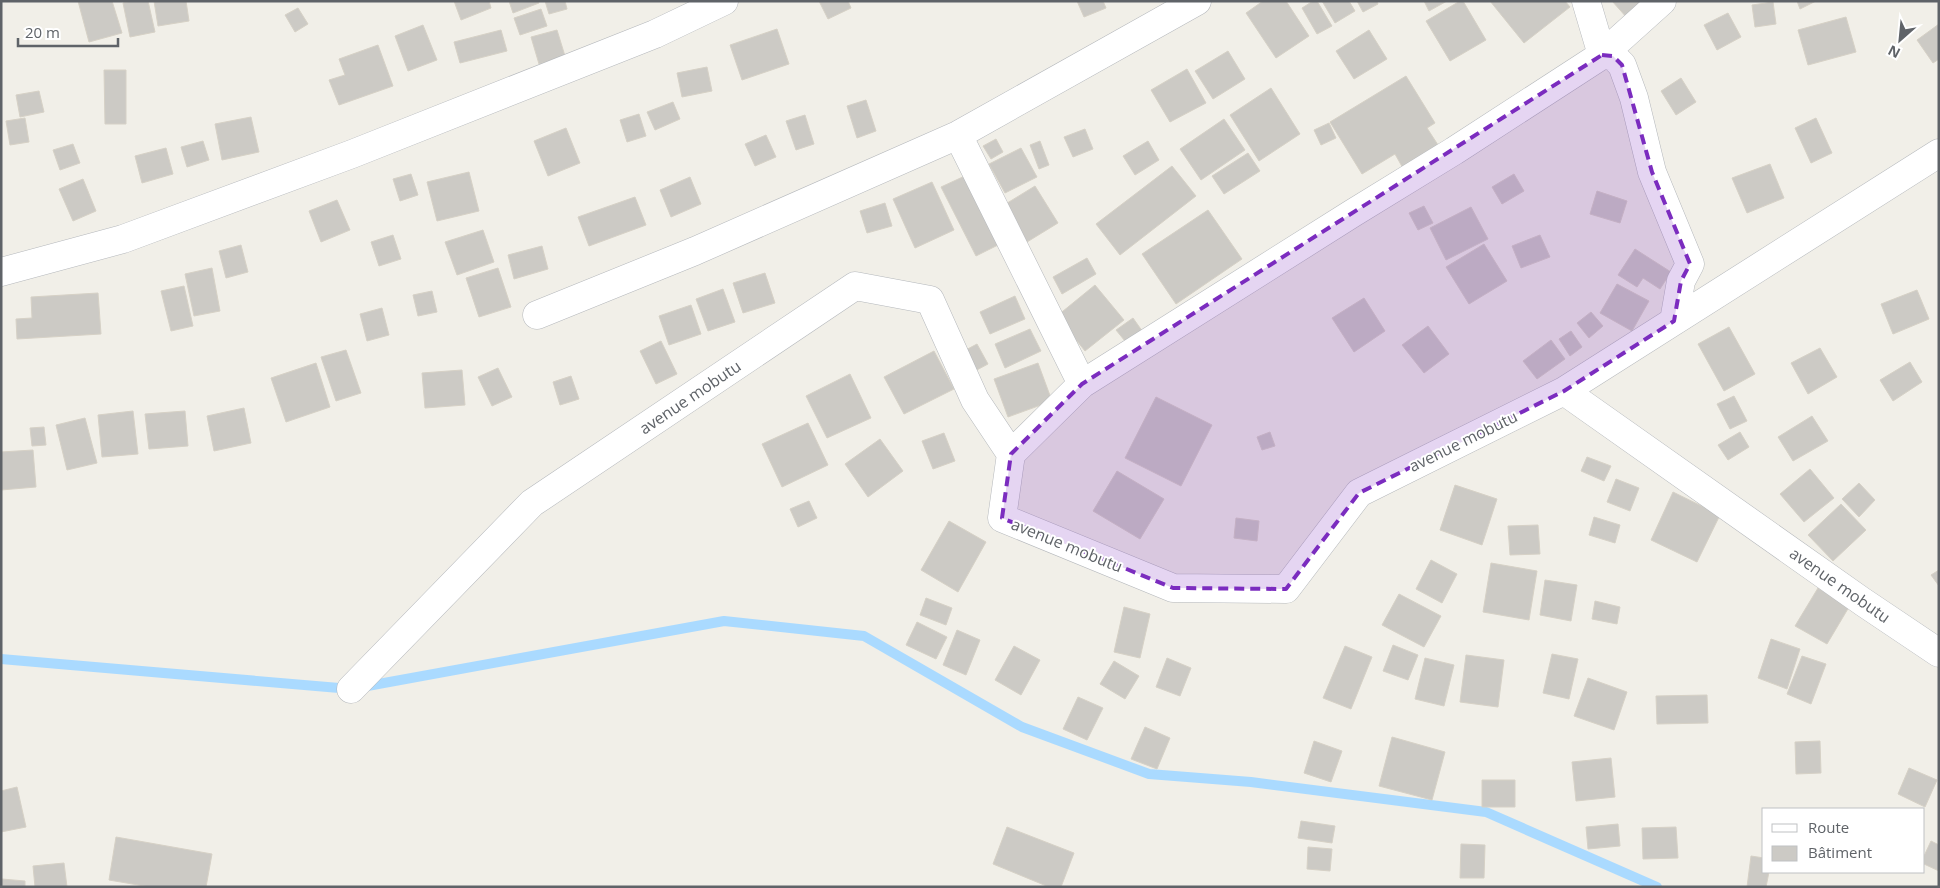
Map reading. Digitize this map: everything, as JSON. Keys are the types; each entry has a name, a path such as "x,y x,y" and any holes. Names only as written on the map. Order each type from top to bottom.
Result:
{"street":[{"path":"1,272 123,239 343,158 655,34 724,1"},
{"path":"537,315 695,251 958,135 1197,1"},
{"path":"1586,1 1602,55"},
{"path":"1011,454 1082,384 1352,213 1454,151 1602,55 1662,1"},
{"path":"1602,55 1613,56 1622,65 1634,98 1652,172 1690,264 1681,281 1674,321"},
{"path":"958,135 1082,384"},
{"path":"1564,391 1939,153"},
{"name":"avenue mobutu","path":"351,689 532,502 855,286 930,300 975,400 1011,454 1002,518 1173,588 1286,590 1359,493 1564,391 1863,602 1939,653"}],"highlighted area":[{"path":"1602,55 1613,56 1622,65 1652,172 1690,264 1681,281 1674,321 1564,391 1359,493 1286,589 1173,588 1002,518 1011,454 1082,384"}],"building":[{"path":"78,1 112,1 122,33 89,42"},
{"path":"148,1 155,32 130,37 123,3"},
{"path":"154,1 186,1 189,21 158,26"},
{"path":"454,1 489,1 491,8 461,20"},
{"path":"509,1 538,1 539,3 513,13"},
{"path":"545,1 565,1 567,9 549,14"},
{"path":"819,1 848,1 851,8 828,19"},
{"path":"1077,1 1103,1 1106,8 1084,17"},
{"path":"1263,1 1286,1 1309,36 1276,58 1246,13"},
{"path":"1313,1 1317,1 1332,26 1317,34 1302,8"},
{"path":"1322,1 1349,1 1355,11 1335,23"},
{"path":"1357,1 1377,1 1378,4 1363,12"},
{"path":"1424,1 1447,1 1429,11"},
{"path":"1463,1 1486,40 1450,61 1426,21"},
{"path":"1490,1 1565,1 1570,7 1524,43"},
{"path":"1612,1 1648,1 1628,19"},
{"path":"1797,1 1816,1 1800,9"},
{"path":"1773,2 1776,24 1755,27 1752,5"},
{"path":"298,8 308,24 295,32 285,15"},
{"path":"541,9 547,26 520,35 514,18"},
{"path":"1728,13 1741,37 1717,50 1704,25"},
{"path":"1846,17 1856,52 1808,65 1798,30"},
{"path":"1939,24 1939,59 1933,63 1917,40"},
{"path":"423,25 437,60 408,71 395,36"},
{"path":"777,29 789,64 742,80 730,45"},
{"path":"501,30 507,51 460,63 454,42"},
{"path":"557,30 565,56 539,64 531,37"},
{"path":"1369,30 1387,59 1354,79 1336,51"},
{"path":"378,45 393,86 339,105 329,80 345,75 339,59"},
{"path":"1228,51 1245,79 1213,99 1195,71"},
{"path":"707,67 712,91 682,97 677,73"},
{"path":"1187,69 1206,103 1170,122 1151,90"},
{"path":"104,70 126,70 126,124 105,124"},
{"path":"1406,76 1435,123 1427,128 1440,148 1404,170 1395,154 1362,174 1330,122"},
{"path":"1681,78 1696,102 1676,115 1661,91"},
{"path":"1271,88 1300,134 1259,161 1230,115"},
{"path":"39,91 44,112 20,117 16,95"},
{"path":"866,100 876,131 857,138 847,106"},
{"path":"673,102 680,119 655,130 647,112"},
{"path":"639,114 646,136 627,142 620,120"},
{"path":"805,115 814,144 796,150 786,121"},
{"path":"251,117 259,152 222,160 215,124"},
{"path":"25,118 29,142 10,145 6,121"},
{"path":"1816,118 1832,153 1811,163 1795,128"},
{"path":"1224,119 1245,150 1201,180 1180,149"},
{"path":"1329,123 1336,138 1321,145 1314,130"},
{"path":"566,128 580,163 548,176 534,141"},
{"path":"1085,129 1093,149 1073,157 1064,137"},
{"path":"766,135 776,157 755,166 745,144"},
{"path":"996,139 1003,152 991,159 983,146"},
{"path":"203,141 209,160 187,167 181,147"},
{"path":"1040,141 1049,165 1039,169 1030,145"},
{"path":"1148,141 1159,160 1135,175 1123,156"},
{"path":"73,144 80,163 60,170 53,150"},
{"path":"166,148 173,174 142,183 135,156"},
{"path":"1021,148 1037,177 1005,193 989,164"},
{"path":"1248,153 1260,171 1224,194 1212,176"},
{"path":"1770,164 1784,198 1747,213 1732,178"},
{"path":"1172,166 1196,196 1120,255 1096,224"},
{"path":"469,172 479,211 437,221 427,182"},
{"path":"411,174 418,195 400,201 393,179"},
{"path":"1514,174 1524,191 1502,204 1492,187"},
{"path":"967,175 1002,243 976,256 941,187"},
{"path":"690,177 701,204 671,217 660,190"},
{"path":"83,179 96,211 73,221 59,189"},
{"path":"932,182 954,230 915,248 893,199"},
{"path":"1035,186 1058,223 1027,242 1004,205"},
{"path":"1597,191 1627,201 1620,223 1590,214"},
{"path":"635,197 646,225 589,246 578,217"},
{"path":"337,200 350,230 321,242 309,211"},
{"path":"885,203 892,226 867,233 860,211"},
{"path":"1424,206 1433,223 1418,230 1409,213"},
{"path":"1471,207 1488,239 1446,260 1430,228"},
{"path":"1208,210 1242,259 1176,304 1142,254"},
{"path":"483,230 494,262 457,275 445,242"},
{"path":"393,235 401,259 379,266 371,242"},
{"path":"1540,235 1550,257 1521,268 1512,246"},
{"path":"1484,244 1507,281 1469,304 1446,267"},
{"path":"241,245 248,272 226,278 219,251"},
{"path":"542,246 548,269 514,279 508,255"},
{"path":"1635,249 1671,272 1660,289 1643,278 1637,287 1618,275"},
{"path":"1087,258 1096,274 1062,294 1053,277"},
{"path":"212,268 220,311 194,316 185,274"},
{"path":"498,268 511,307 479,317 466,278"},
{"path":"765,273 775,303 743,313 733,283"},
{"path":"1617,284 1649,301 1632,331 1600,313"},
{"path":"1095,285 1124,320 1085,351 1057,316"},
{"path":"184,286 193,326 171,331 161,291"},
{"path":"723,289 735,322 708,331 696,299"},
{"path":"1917,290 1929,319 1893,334 1881,304"},
{"path":"432,291 437,312 418,316 413,295"},
{"path":"98,293 101,334 17,339 16,319 32,318 31,297"},
{"path":"1015,296 1025,319 990,334 980,312"},
{"path":"1364,298 1385,331 1354,352 1332,318"},
{"path":"691,305 701,334 669,345 659,316"},
{"path":"382,308 389,335 367,341 360,314"},
{"path":"1591,312 1603,326 1589,338 1577,323"},
{"path":"1133,318 1145,335 1129,346 1116,330"},
{"path":"1428,326 1449,354 1424,373 1402,345"},
{"path":"1729,327 1755,374 1724,391 1698,344"},
{"path":"1030,329 1041,351 1005,368 995,344"},
{"path":"1571,331 1582,347 1570,356 1559,339"},
{"path":"1551,340 1565,359 1537,379 1523,361"},
{"path":"661,341 677,374 656,384 640,351"},
{"path":"977,344 988,364 973,372 962,352"},
{"path":"1820,348 1837,377 1808,394 1791,363"},
{"path":"346,350 361,393 336,401 321,357"},
{"path":"934,351 954,389 904,414 884,377"},
{"path":"1910,362 1922,382 1893,401 1880,380"},
{"path":"316,363 330,407 286,422 271,378"},
{"path":"1038,363 1052,401 1008,417 994,379"},
{"path":"498,368 512,397 492,406 478,377"},
{"path":"462,370 465,405 425,408 422,373"},
{"path":"850,374 871,418 827,438 806,396"},
{"path":"571,376 579,399 560,405 553,382"},
{"path":"1734,396 1747,421 1730,429 1717,404"},
{"path":"1156,397 1212,425 1181,486 1125,458"},
{"path":"244,408 251,443 214,451 207,416"},
{"path":"133,411 138,454 102,457 98,415"},
{"path":"185,411 188,446 149,449 145,414"},
{"path":"1812,416 1828,441 1793,461 1778,437"},
{"path":"85,418 97,463 67,470 56,425"},
{"path":"808,423 828,465 782,487 762,444"},
{"path":"44,427 46,445 32,446 30,428"},
{"path":"1270,432 1275,446 1262,450 1257,437"},
{"path":"1740,432 1749,447 1728,460 1718,445"},
{"path":"944,433 955,461 933,469 922,441"},
{"path":"880,439 903,471 868,497 845,464"},
{"path":"33,450 36,487 1,490 1,452"},
{"path":"1587,457 1611,466 1604,481 1581,471"},
{"path":"1810,469 1834,498 1804,522 1780,494"},
{"path":"1117,471 1164,499 1140,539 1093,511"},
{"path":"1616,479 1639,488 1630,511 1607,502"},
{"path":"1859,483 1875,500 1859,517 1842,499"},
{"path":"1455,485 1497,499 1482,545 1440,530"},
{"path":"1673,492 1720,515 1697,562 1651,540"},
{"path":"809,501 817,518 798,527 790,509"},
{"path":"1841,504 1866,530 1833,561 1808,535"},
{"path":"1594,517 1620,525 1615,543 1589,535"},
{"path":"1236,518 1259,521 1257,541 1234,538"},
{"path":"949,521 986,542 958,592 921,570"},
{"path":"1538,525 1540,554 1510,555 1508,526"},
{"path":"1431,560 1457,574 1442,603 1416,589"},
{"path":"1491,563 1537,571 1529,620 1483,612"},
{"path":"1939,570 1939,586 1931,575"},
{"path":"1545,580 1577,585 1571,621 1540,615"},
{"path":"1818,588 1849,607 1827,644 1795,626"},
{"path":"1399,594 1441,616 1424,647 1382,625"},
{"path":"926,598 952,608 946,625 920,615"},
{"path":"1595,601 1620,607 1617,624 1592,619"},
{"path":"1124,607 1150,614 1140,658 1114,652"},
{"path":"917,622 947,637 936,659 906,645"},
{"path":"957,630 980,640 966,675 943,665"},
{"path":"1771,639 1800,649 1787,689 1758,678"},
{"path":"1393,645 1418,655 1408,680 1383,671"},
{"path":"1014,646 1040,660 1021,695 995,680"},
{"path":"1345,646 1372,657 1351,709 1323,698"},
{"path":"1552,654 1578,659 1569,699 1543,693"},
{"path":"1466,655 1504,660 1498,707 1460,702"},
{"path":"1802,656 1826,664 1811,704 1787,694"},
{"path":"1167,658 1191,668 1180,696 1156,687"},
{"path":"1425,658 1454,665 1444,706 1415,699"},
{"path":"1114,661 1139,676 1125,699 1100,684"},
{"path":"1588,678 1627,692 1614,730 1574,716"},
{"path":"1707,695 1708,723 1657,724 1656,696"},
{"path":"1078,697 1103,708 1087,740 1063,729"},
{"path":"1145,727 1170,738 1157,769 1131,759"},
{"path":"1392,737 1445,752 1432,800 1379,786"},
{"path":"1314,741 1342,751 1331,782 1304,773"},
{"path":"1820,741 1821,773 1796,774 1795,742"},
{"path":"1611,758 1615,797 1576,801 1572,762"},
{"path":"1909,768 1937,780 1925,807 1898,794"},
{"path":"1482,780 1515,780 1515,807 1482,807"},
{"path":"17,787 26,827 1,832 1,791"},
{"path":"1301,821 1335,826 1332,843 1298,838"},
{"path":"1618,824 1620,846 1588,849 1586,827"},
{"path":"1007,827 1074,853 1061,887 1049,887 993,864"},
{"path":"1676,827 1678,858 1643,859 1642,828"},
{"path":"116,837 212,854 206,887 150,887 109,880"},
{"path":"1931,841 1939,845 1939,871 1925,864 1925,854"},
{"path":"1461,844 1485,845 1484,878 1460,878"},
{"path":"1308,847 1332,849 1330,871 1307,869"},
{"path":"1751,856 1762,858 1762,873 1769,873 1766,887 1747,887"},
{"path":"64,863 67,887 35,887 33,866"},
{"path":"2,879 25,881 25,887 1,887"}],"waterway":[{"path":"1,659 351,689 724,621 864,636 1022,727 1149,774 1251,782 1486,812 1657,887"}]}
